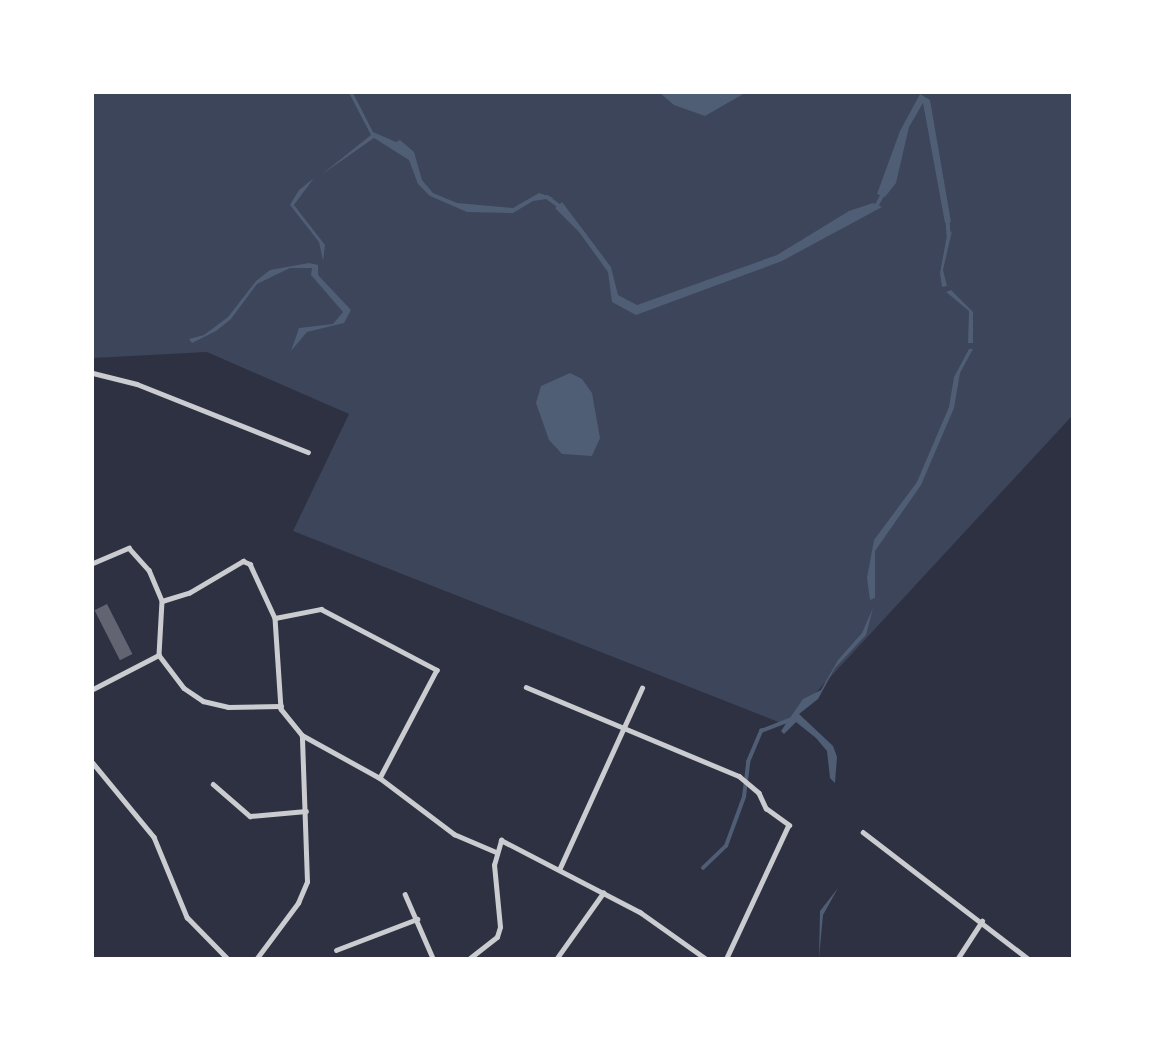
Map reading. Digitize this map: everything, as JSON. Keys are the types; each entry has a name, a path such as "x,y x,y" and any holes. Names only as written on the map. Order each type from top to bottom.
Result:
{"street":[{"path":"93,373 137,384 308,452"},
{"path":"93,563 129,548 149,570 162,601 159,655 184,688 203,701 228,707 281,705"},
{"path":"162,601 189,593 243,561 250,564 262,583 275,618 281,705 302,735 380,778 456,835 496,852"},
{"path":"275,618 321,609 437,670 380,778"},
{"path":"93,689 159,655"},
{"path":"526,687 739,776 759,793 766,808 789,825 727,958"},
{"path":"559,870 642,688"},
{"path":"257,958 298,902 307,882 302,735"},
{"path":"93,763 154,836 187,917 227,958"},
{"path":"213,784 250,816 306,811"},
{"path":"863,832 1027,958"},
{"path":"470,958 497,937 500,927 496,852 501,840 660,924 705,958"},
{"path":"557,958 603,893"},
{"path":"405,894 433,958"},
{"path":"336,950 417,919"},
{"path":"958,958 982,921"}],"shaded area":[{"path":"93,93 1072,93 1072,416 786,725 293,531 349,414 207,352 93,358"},
{"path":"349,93 353,93 373,132 396,142 400,140 414,152 422,180 433,193 457,203 513,208 539,193 554,198 533,201 513,213 467,212 430,196 418,184 409,160 374,138 321,175 371,135"},
{"path":"660,93 745,93 705,116 674,105"},
{"path":"920,94 930,100 951,222 945,223 923,103 909,127 896,183 885,197 877,194 900,131"},
{"path":"314,178 294,205 325,245 323,261 319,242 290,205 299,190"},
{"path":"562,202 611,267 618,295 637,305 777,255 849,211 873,203 882,207 782,261 636,315 612,302 608,272 579,232 555,208"},
{"path":"952,231 943,270 947,286 942,287 940,273 947,235"},
{"path":"309,263 318,265 318,275 351,310 344,323 307,332 291,351 299,328 333,324 343,312 311,275 312,268 290,268 257,284 231,319 216,331 192,343 189,339 204,335 228,317 256,281 270,270"},
{"path":"951,290 973,312 973,343 968,343 969,311 946,292"},
{"path":"969,349 973,349 960,373 954,408 921,485 875,551 875,598 870,600 867,578 874,540 917,482 949,407 954,377"},
{"path":"570,373 582,379 592,393 600,438 592,456 562,454 549,440 536,403 541,386"},
{"path":"873,608 866,635 835,668 818,699 799,714 833,746 837,757 835,783 830,778 827,751 816,738 796,722 784,734 781,731 803,699 821,690 838,660 862,633"},
{"path":"838,888 823,915 819,958 820,911"}],"building":[{"path":"107,604 132,654 120,660 95,610"}],"waterway":[{"path":"876,207 884,192"},
{"path":"547,197 561,207"},
{"path":"948,218 949,235"},
{"path":"703,868 726,846 744,797 748,762 761,731 790,720"}]}
